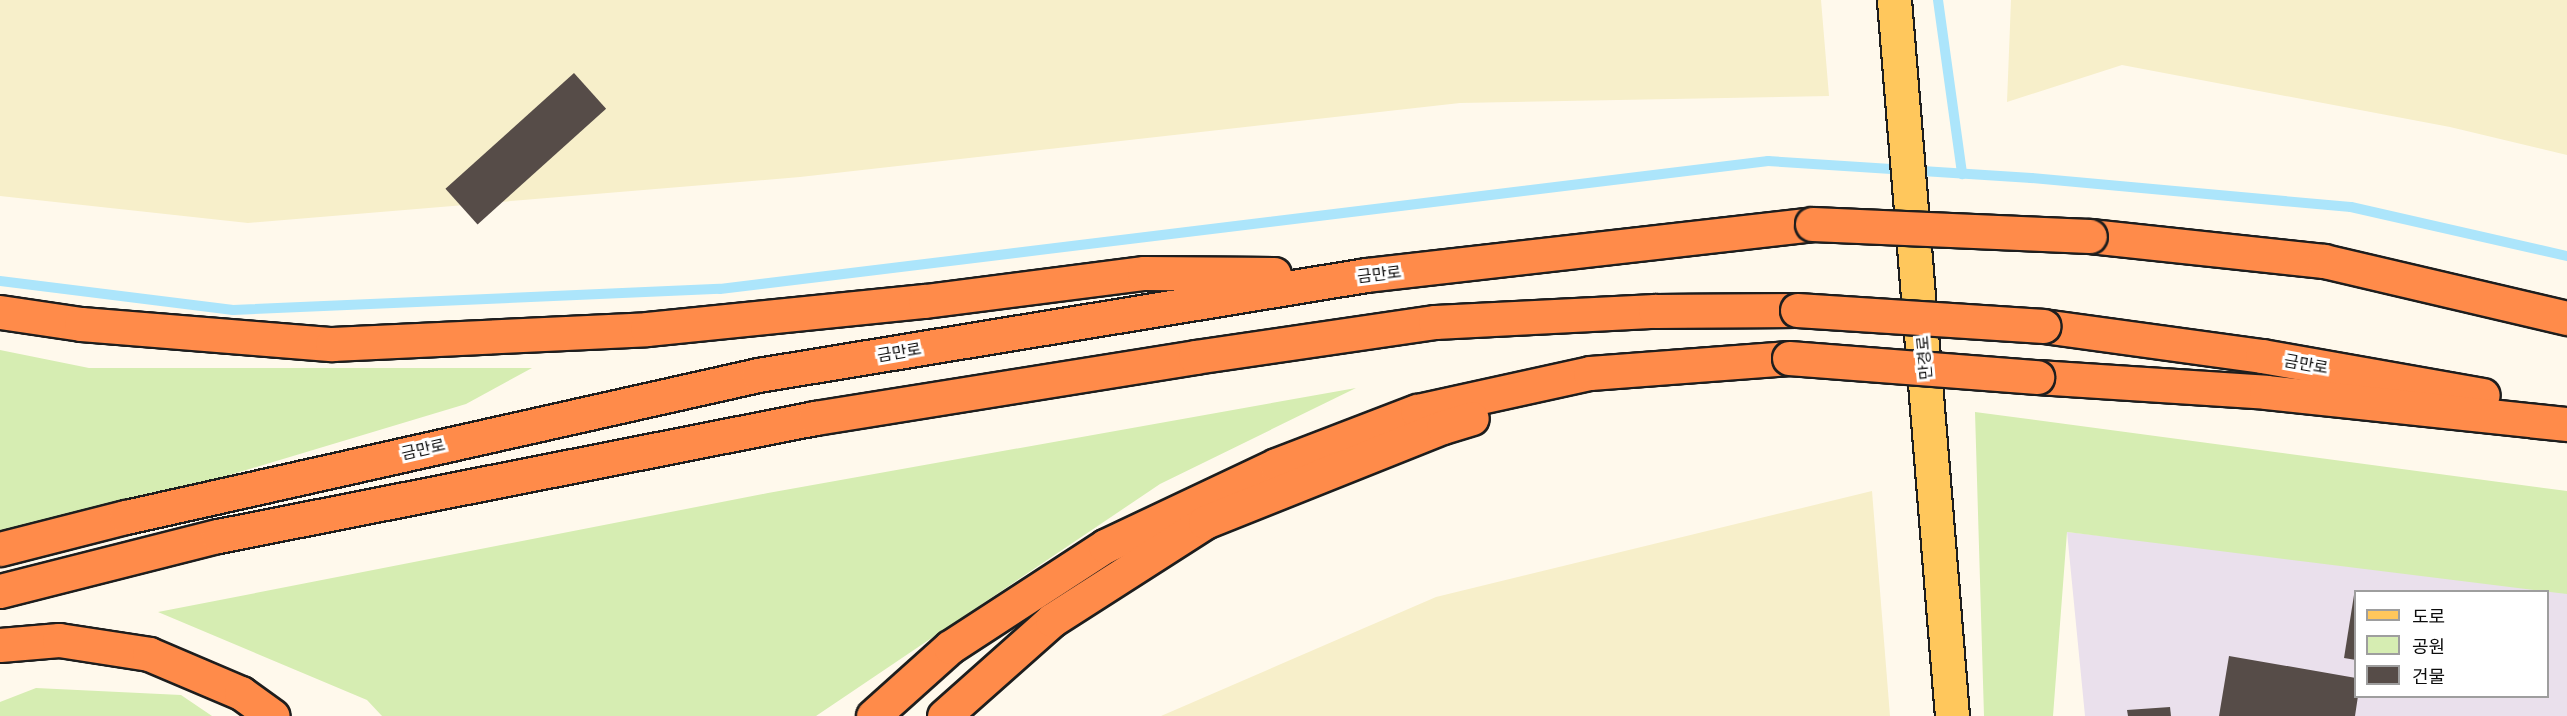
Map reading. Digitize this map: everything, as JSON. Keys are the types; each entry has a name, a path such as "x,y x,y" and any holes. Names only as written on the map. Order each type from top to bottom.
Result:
{"highway":[{"name":"금만로","path":"0,549 148,512 758,375 1366,274 1812,225 2090,236 2324,261 2567,318"},
{"path":"0,312 81,324 332,344 647,329 925,301 1144,273 1366,274"},
{"name":"금만로","path":"0,591 218,536 815,418 1196,357 1435,322 1655,311 1797,310 2043,326 2262,356 2481,395 2567,414"},
{"path":"873,716 950,647 1105,546 1276,465 1417,411 1590,373 1789,358 2266,392 2567,424"},
{"path":"944,716 1052,620 1205,522 1443,427 1628,370"},
{"path":"0,645 59,640 149,654 241,693 273,716"}],"main road":[{"name":"만경로","path":"1894,0 1952,716"}],"shaded area":[{"path":"0,0 1821,0 1829,96 1460,103 800,177 248,223 0,196"},
{"path":"2011,0 2567,0 2567,155 2450,127 2122,65 2007,102"},
{"path":"1872,491 1890,716 1161,716 1436,597"},
{"path":"2067,532 2567,587 2567,716 2085,716"}],"green space":[{"path":"0,350 89,368 532,368 466,404 0,544"},
{"path":"1356,388 1160,484 816,716 382,716 367,700 158,612 768,493"},
{"path":"1975,412 2567,491 2567,594 2067,532 2053,716 1984,716"},
{"path":"36,688 181,695 212,716 0,716 0,702"}],"building":[{"path":"574,73 606,109 478,224 445,189"},
{"path":"2354,595 2354,660 2344,658"},
{"path":"2229,656 2354,678 2354,698 2358,698 2355,716 2219,716"},
{"path":"2170,707 2171,716 2128,716 2127,710"}],"waterway":[{"path":"1938,0 1962,174"},
{"path":"0,281 233,310 720,289 1768,161 2031,178 2351,207 2567,256"}]}
